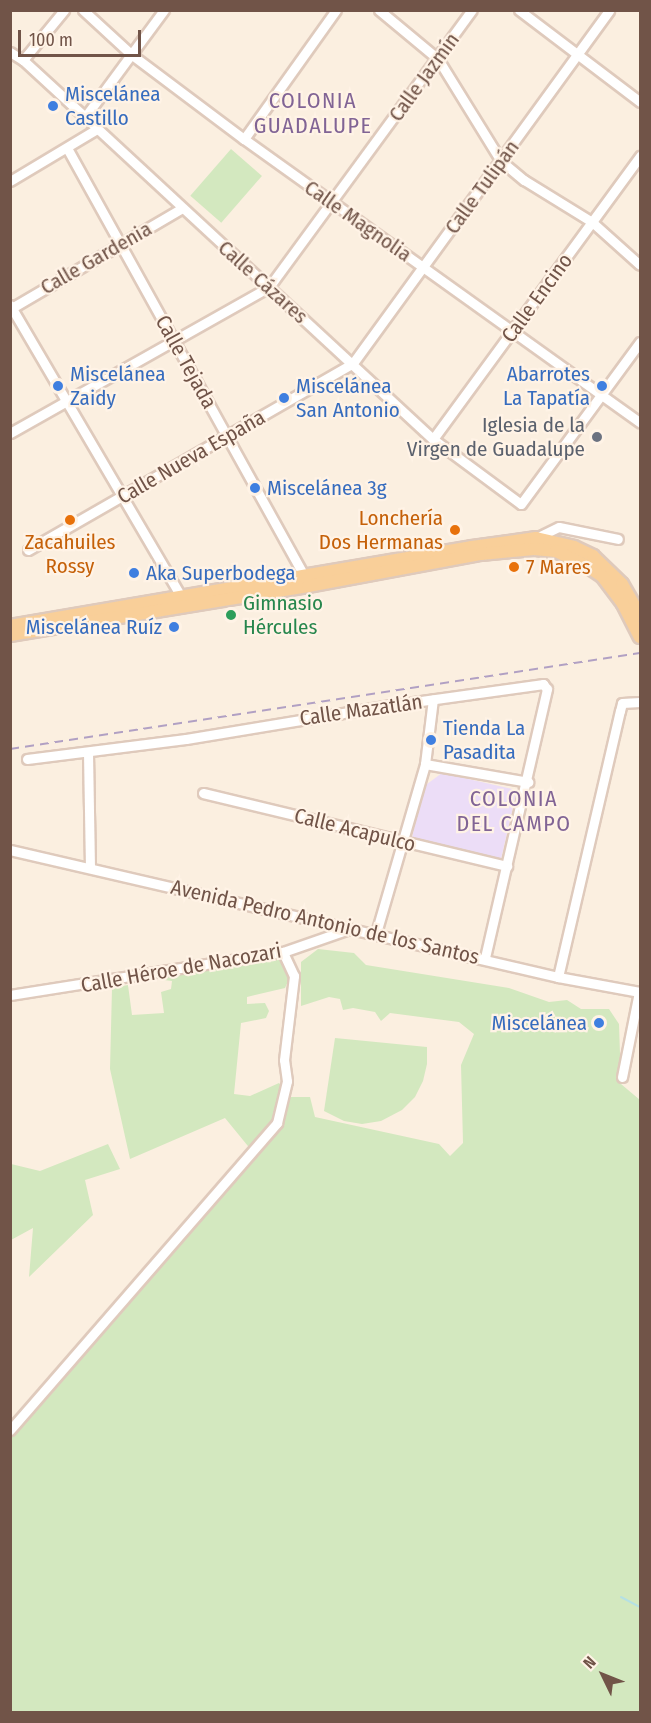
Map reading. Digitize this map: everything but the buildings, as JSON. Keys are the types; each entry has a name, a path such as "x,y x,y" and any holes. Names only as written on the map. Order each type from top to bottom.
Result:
{"main road":[{"path":"10,635 536,538 574,547 593,556 621,584 640,615"},
{"path":"10,627 181,597 481,554 534,549 556,551 602,576 623,604 640,638"}],"street":[{"path":"23,60 64,10"},
{"name":"Calle Magnolia","path":"83,10 132,55 244,139 640,422"},
{"path":"86,117 164,10"},
{"path":"244,139 336,10"},
{"path":"379,10 438,59 501,161 524,180 592,222 640,265"},
{"name":"Calle Jazmín","path":"269,287 472,10"},
{"path":"519,10 640,102"},
{"name":"Calle Tulipán","path":"353,363 609,10"},
{"name":"Calle Cázares","path":"10,52 23,60 86,117 433,439 522,504 603,395"},
{"path":"10,181 97,129"},
{"name":"Calle Tejada","path":"67,148 307,580"},
{"name":"Calle Encino","path":"433,439 640,156"},
{"name":"Calle Gardenia","path":"11,307 182,208"},
{"path":"10,433 173,339 269,287"},
{"path":"11,307 181,597"},
{"path":"603,395 640,342"},
{"name":"Calle Nueva España","path":"28,550 228,437 353,363"},
{"path":"536,538 559,527 618,539"},
{"path":"433,699 543,684 547,689 528,782 485,958"},
{"name":"Calle Mazatlán","path":"27,759 88,753 433,699 425,764 376,933"},
{"path":"558,977 622,703 640,702"},
{"path":"88,753 90,868"},
{"path":"425,764 528,782"},
{"name":"Calle Acapulco","path":"203,793 507,866"},
{"name":"Avenida Pedro Antonio de los Santos","path":"10,850 349,929 485,958 558,977 640,992"},
{"name":"Calle Héroe de Nacozari","path":"10,996 283,952 349,929"},
{"path":"10,1430 277,1123 286,1081 284,1060 294,976 283,952"},
{"path":"622,1077 640,992"}],"shaded area":[{"path":"442,773 517,790 501,859 412,838 423,787"}],"green space":[{"path":"231,149 262,176 221,223 190,196"},
{"path":"318,949 354,953 366,965 509,988 549,1002 567,1000 581,1009 609,1009 619,1024 621,1084 640,1100 640,1712 11,1712 11,1433 252,1151 225,1118 130,1159 110,1069 112,988 128,985 132,1015 164,1013 161,992 171,989 172,981 164,980 164,975 242,962 286,959 291,975 285,988 247,997 247,1004 265,1003 269,1011 266,1018 241,1023 234,1094 250,1096 279,1083 290,1097 310,1097 315,1117 439,1144 450,1156 463,1143 461,1065 474,1034 459,1022 390,1013 381,1021 375,1012 353,1008 343,1010 340,999 329,997 301,1006 301,962"},
{"path":"335,1038 427,1047 427,1064 423,1081 415,1097 402,1110 381,1121 362,1124 344,1121 324,1111"},
{"path":"108,1144 120,1169 85,1180 93,1215 29,1277 33,1228 11,1240 11,1164 40,1171"}],"waterway":[{"path":"621,1597 640,1607"}],"railway":[{"path":"10,749 640,653"}],"place":[{"name":"Miscelánea Castillo","path":"53,106"},
{"name":"Miscelánea Zaidy","path":"58,386"},
{"name":"Abarrotes La Tapatía","path":"602,386"},
{"name":"Miscelánea San Antonio","path":"284,398"},
{"name":"Iglesia de la Virgen de Guadalupe","path":"597,437"},
{"name":"Miscelánea 3g","path":"255,488"},
{"name":"Zacahuiles Rossy","path":"70,520"},
{"name":"Lonchería Dos Hermanas","path":"455,530"},
{"name":"7 Mares","path":"514,567"},
{"name":"Aka Superbodega","path":"134,573"},
{"name":"Gimnasio Hércules","path":"231,615"},
{"name":"Miscelánea Ruíz","path":"174,627"},
{"name":"Tienda La Pasadita","path":"431,740"},
{"name":"Miscelánea","path":"599,1023"}],"district":[{"name":"COLONIA GUADALUPE","path":"313,112"},
{"name":"COLONIA DEL CAMPO","path":"514,810"}]}
